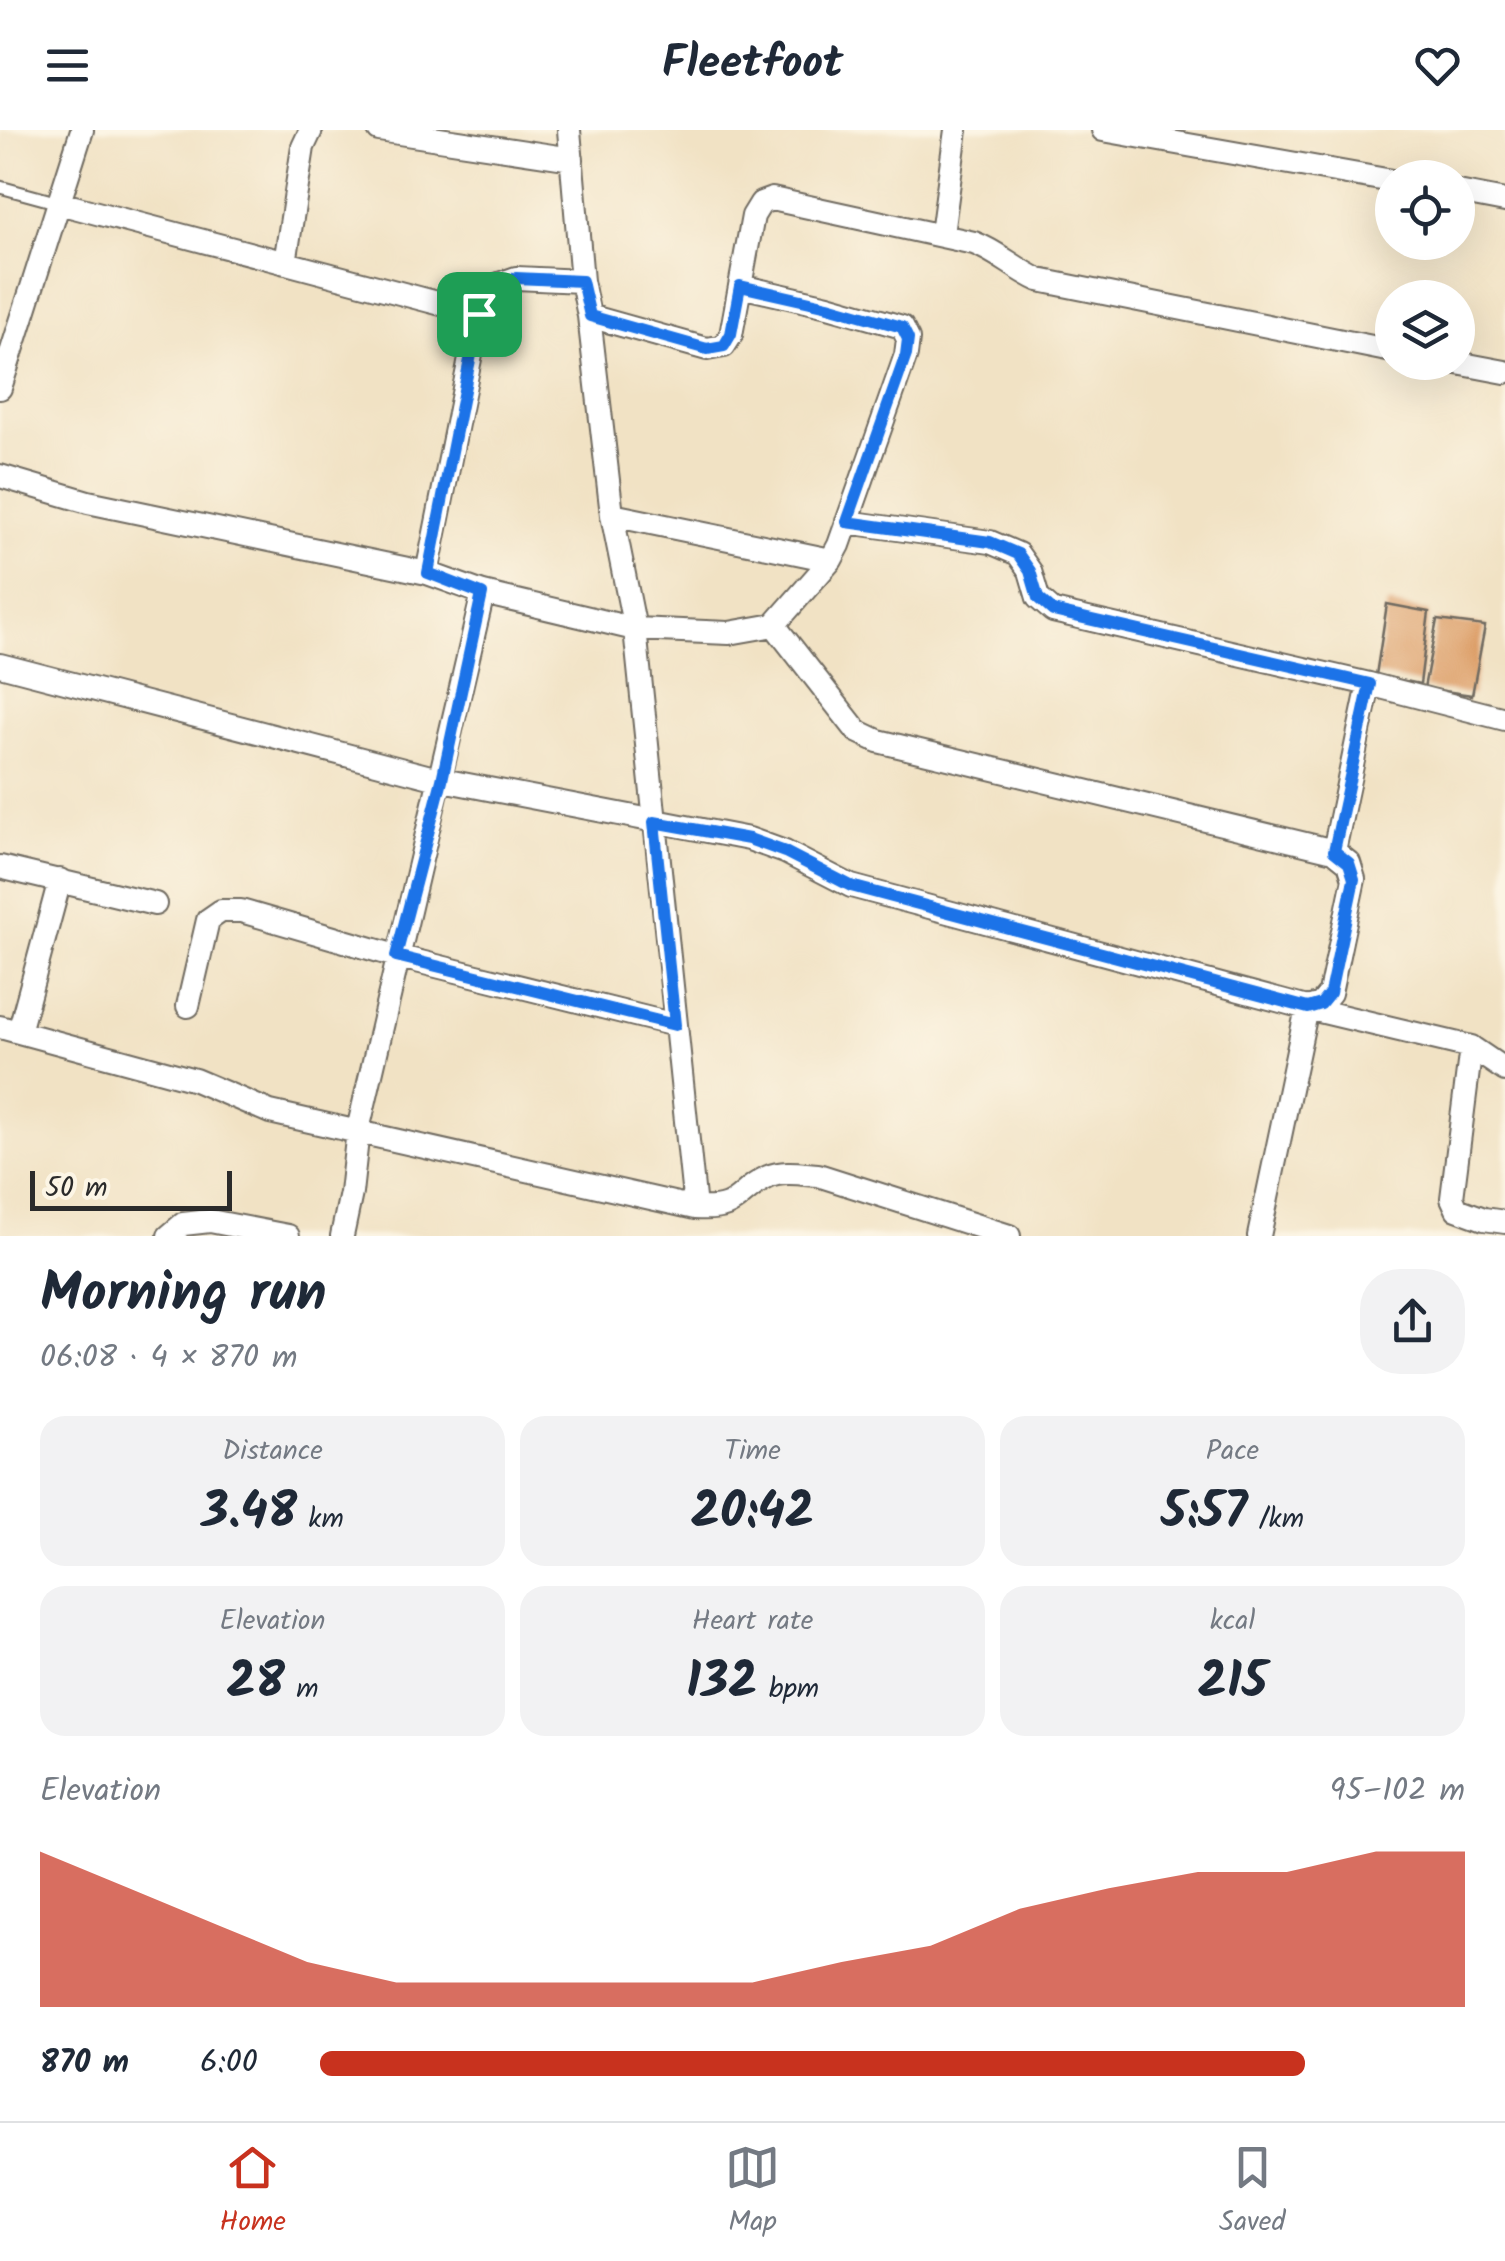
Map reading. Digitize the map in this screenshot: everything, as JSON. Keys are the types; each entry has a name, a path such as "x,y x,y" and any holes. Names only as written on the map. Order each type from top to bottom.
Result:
{"street":[{"path":"0,388 82,130"},
{"path":"286,263 304,146 312,130"},
{"path":"379,130 572,159"},
{"path":"570,130 582,281 590,316 612,515 635,629 695,1208"},
{"path":"942,234 956,130"},
{"path":"1102,130 1189,137 1375,177"},
{"path":"1475,195 1505,201"},
{"path":"590,316 707,349 724,346 731,334 752,216 761,202 772,199 942,234 994,250 1016,269 1039,280 1375,348"},
{"path":"59,202 479,314"},
{"path":"428,573 479,314 499,284 516,278 582,281"},
{"path":"0,476 88,502 428,573 482,594 635,629 728,633 774,625 831,560 906,355 908,339 902,327 740,286"},
{"path":"1475,366 1505,372"},
{"path":"612,515 831,560"},
{"path":"847,522 990,542 1018,554 1030,571 1038,598 1053,611 1505,719"},
{"path":"342,1236 358,1130 482,594"},
{"path":"774,625 858,731 878,741 1334,851 1349,863 1354,879 1330,993 1321,1004 1308,1008"},
{"path":"0,666 442,780 749,839 785,852 851,886 1308,1008 1471,1047 1505,1070"},
{"path":"1334,851 1370,684"},
{"path":"0,867 155,904"},
{"path":"60,880 9,1030 195,1080 270,1112 695,1208 718,1210 732,1206 770,1176 818,1175 1009,1236"},
{"path":"188,1006 208,920 221,910 240,910 396,956 675,1025"},
{"path":"1259,1236 1308,1008"},
{"path":"1471,1047 1452,1198 1457,1209 1505,1222"},
{"path":"170,1236 183,1224 210,1222 288,1236"}],"lane":[{"path":"0,187 59,202"}],"building":[{"path":"1387,604 1429,612 1420,684 1376,675"},
{"path":"1437,620 1485,626 1472,695 1424,688"}],"route":[{"path":"516,278 582,281 590,316 707,349 724,346 731,334 740,286 902,327 908,339 906,355 847,522 990,542 1018,554 1030,571 1038,598 1053,611 1370,684 1334,851 1349,863 1354,879 1330,993 1321,1004 1308,1008 851,886 785,852 749,839 654,822 675,1025 396,956 442,780 482,594 428,573 479,314 499,284 516,278"}]}
